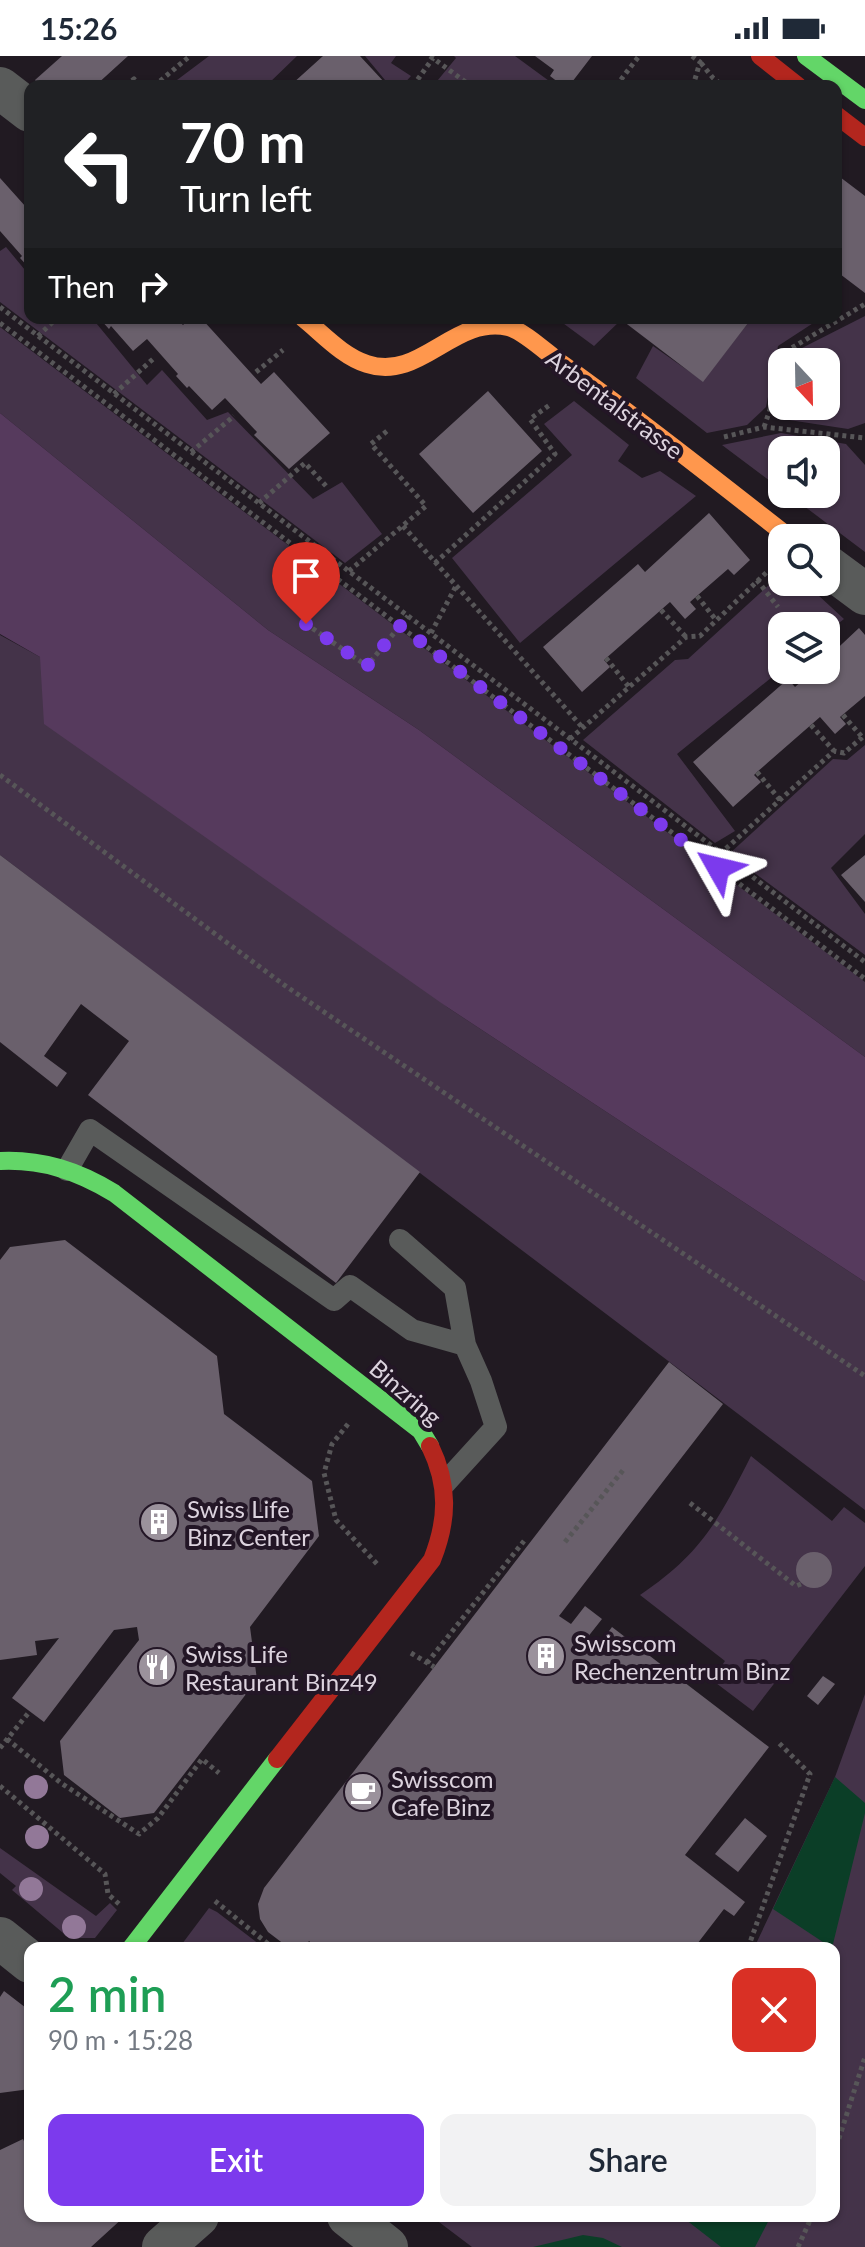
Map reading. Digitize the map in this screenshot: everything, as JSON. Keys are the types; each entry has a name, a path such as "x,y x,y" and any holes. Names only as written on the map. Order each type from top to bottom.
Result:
{"street":[{"path":"760,56 790,80"},
{"path":"806,56 838,80"},
{"path":"842,83 865,100"},
{"path":"0,88 24,106"},
{"path":"842,120 865,137"},
{"name":"Arbentalstrasse","path":"311,324 358,360 388,369 414,362 468,329 494,324 511,327 598,389 772,524"},
{"path":"840,575 865,594"},
{"name":"Binzring","path":"0,1161 44,1162 93,1179 114,1193 421,1431 436,1456 445,1483 445,1522 440,1542 426,1568 136,1942"},
{"path":"163,2247 191,2222"},
{"path":"356,2222 387,2247"}],"lane":[{"path":"67,1170 90,1130 334,1300 350,1286 412,1330 465,1345"},
{"path":"400,1240 455,1288 465,1345 496,1427 445,1483"}],"path":[{"path":"163,80 190,56"},
{"path":"621,80 639,56"},
{"path":"692,56 717,80"},
{"path":"417,80 431,57 463,80"},
{"path":"695,80 700,62"},
{"path":"842,318 865,304"},
{"path":"0,307 865,962"},
{"path":"0,323 865,979"},
{"path":"38,336 51,324"},
{"path":"792,348 832,324"},
{"path":"256,372 293,342"},
{"path":"114,394 153,359"},
{"path":"435,563 555,454 530,419 560,397"},
{"path":"764,427 768,415"},
{"path":"191,452 234,416"},
{"path":"716,438 764,427 865,438"},
{"path":"349,571 426,506 371,444 387,431"},
{"path":"259,503 305,463 326,486"},
{"path":"403,526 583,728"},
{"path":"570,739 686,637 700,636 768,571"},
{"path":"757,580 778,607"},
{"path":"431,633 456,586"},
{"path":"697,596 716,620"},
{"path":"661,610 686,637"},
{"path":"306,624 367,666 408,616"},
{"path":"606,658 629,687"},
{"path":"811,725 834,751 844,753 863,736 843,715"},
{"path":"720,854 834,751"},
{"path":"757,772 780,800"},
{"path":"0,775 287,987 865,1376"},
{"path":"353,1417 332,1444 324,1473 336,1520 387,1575"},
{"path":"565,1542 624,1469"},
{"path":"690,1503 796,1586 801,1584"},
{"path":"427,1663 524,1541"},
{"path":"400,1646 434,1667"},
{"path":"0,1748 30,1711"},
{"path":"7,1739 61,1783 139,1834 158,1818 202,1759 226,1778"},
{"path":"750,1942 810,1774 777,1741"},
{"path":"0,1786 105,1874 108,1894 126,1910"},
{"path":"208,1895 266,1942"},
{"path":"840,2135 865,2057"},
{"path":"798,2247 809,2222"}],"shaded area":[{"path":"209,56 297,56 272,80 177,80"},
{"path":"365,56 396,56 391,63 411,76 407,80 385,80"},
{"path":"454,56 515,56 548,80 438,80 456,58"},
{"path":"6,247 24,269 24,320 0,302 0,251"},
{"path":"865,316 865,423 848,429 789,420 840,420 840,348 802,348"},
{"path":"29,324 97,324 147,385 162,370 207,420 228,412 313,499 342,482 382,534 345,563"},
{"path":"564,324 617,324 594,346"},
{"path":"747,324 812,324 778,348 768,348 766,407 747,425 707,433 636,378 653,346 703,381"},
{"path":"0,327 865,982 865,1057 419,730 268,630 0,413"},
{"path":"574,401 629,445 618,461 642,478 660,471 696,496 520,643 452,558 572,455 544,424"},
{"path":"0,413 268,630 419,730 865,1057 865,1282 447,1007 44,724 40,657 0,634"},
{"path":"781,433 799,436 768,436 768,480 722,445"},
{"path":"840,443 846,444 865,465 865,552 840,533 840,524 828,524 807,508 840,508"},
{"path":"768,586 768,596 819,596 836,612 768,612 768,680 677,754 735,831 715,843 583,740 675,660 688,659"},
{"path":"0,635 40,657 447,1007 865,1282 865,1510 0,855"},
{"path":"865,745 865,834 831,868 865,914 865,955 729,854 833,759 847,760"},
{"path":"751,1456 832,1521 844,1507 865,1523 865,1566 753,1711 712,1680 725,1661 640,1595 694,1550 718,1517"},
{"path":"865,1694 865,2247 472,2247 439,2222 840,2222 840,1942 757,1942 835,1777"},
{"path":"835,1777 865,1803 865,1813 833,1942 823,1942 773,1909"},
{"path":"0,1848 96,1916 110,1903 117,1910 95,1938 69,1938 12,1890 16,1886 0,1873"},
{"path":"209,1908 256,1942 184,1942"},
{"path":"689,2222 768,2222 755,2247 721,2247"},
{"path":"583,2235 603,2238 622,2247 533,2247"}],"building":[{"path":"62,56 128,56 102,80 35,80"},
{"path":"323,56 360,56 382,80 296,80"},
{"path":"535,56 592,56 574,80 555,80 550,76 554,70"},
{"path":"0,178 24,205 24,262 0,231"},
{"path":"842,179 865,196 865,293 842,276"},
{"path":"104,324 206,324 261,384 274,372 330,433 289,469 254,435 257,432 225,398 212,410 176,376 178,374 147,339 133,351 111,326 109,329"},
{"path":"627,324 747,324 703,382"},
{"path":"488,391 542,451 473,513 419,454"},
{"path":"709,513 750,560 734,575 728,569 690,602 696,609 685,619 670,602 604,660 610,667 582,692 543,647 638,564 645,572"},
{"path":"859,628 865,635 865,696 840,717 846,724 835,734 820,717 754,775 761,782 733,807 693,762 782,684 795,687 798,684 840,684 840,646"},
{"path":"0,855 420,1172 336,1283 88,1095 129,1041 81,1004 44,1056 67,1073 57,1087 0,1042"},
{"path":"865,855 865,902 841,875"},
{"name":"Swiss Life Binz Center","path":"65,1240 217,1356 224,1414 312,1481 319,1536 250,1627 257,1680 154,1813 120,1818 64,1775 60,1741 139,1640 137,1627 114,1630 44,1722 12,1698 59,1638 35,1641 37,1655 0,1660 0,1260 10,1247"},
{"name":"Swisscom Rechenzentrum Binz","path":"669,1362 723,1404 559,1616 571,1624 585,1606 602,1619 587,1638 598,1646 612,1627 769,1747 685,1855 745,1902 734,1916 724,1909 699,1942 281,1942 268,1932 260,1919 258,1904 264,1888"},
{"path":"814,1552 827,1557 832,1570 827,1583 814,1588 801,1583 796,1570 801,1557"},
{"path":"823,1676 835,1684 818,1705 807,1696"},
{"path":"745,1818 767,1836 738,1872 715,1854"},
{"path":"4,1991 24,2006 24,2090 0,2093 0,1997"},
{"path":"23,2139 24,2141 24,2222 118,2222 91,2247 0,2247 0,2150"}],"traffic: fast":[{"path":"806,56 838,80"},
{"path":"842,83 865,100"},
{"path":"0,1161 45,1164 87,1178 114,1193 421,1431 430,1446"},
{"path":"136,1942 277,1759"}],"traffic: slow":[{"path":"310,324 349,356 367,364 386,367 421,357 471,330 489,326 514,329 772,524"}],"traffic: jam":[{"path":"760,56 790,80"},
{"path":"842,120 865,137"},
{"path":"277,1759 432,1560 441,1531 444,1503 441,1475 430,1446"}],"place":[{"name":"Swiss Life Binz Center","path":"159,1522"},
{"name":"Swisscom Rechenzentrum Binz","path":"546,1656"},
{"name":"Swiss Life Restaurant Binz49","path":"157,1667"},
{"name":"Swisscom Cafe Binz","path":"363,1792"}],"route":[{"path":"306,624 367,666 400,626 718,868"}]}
